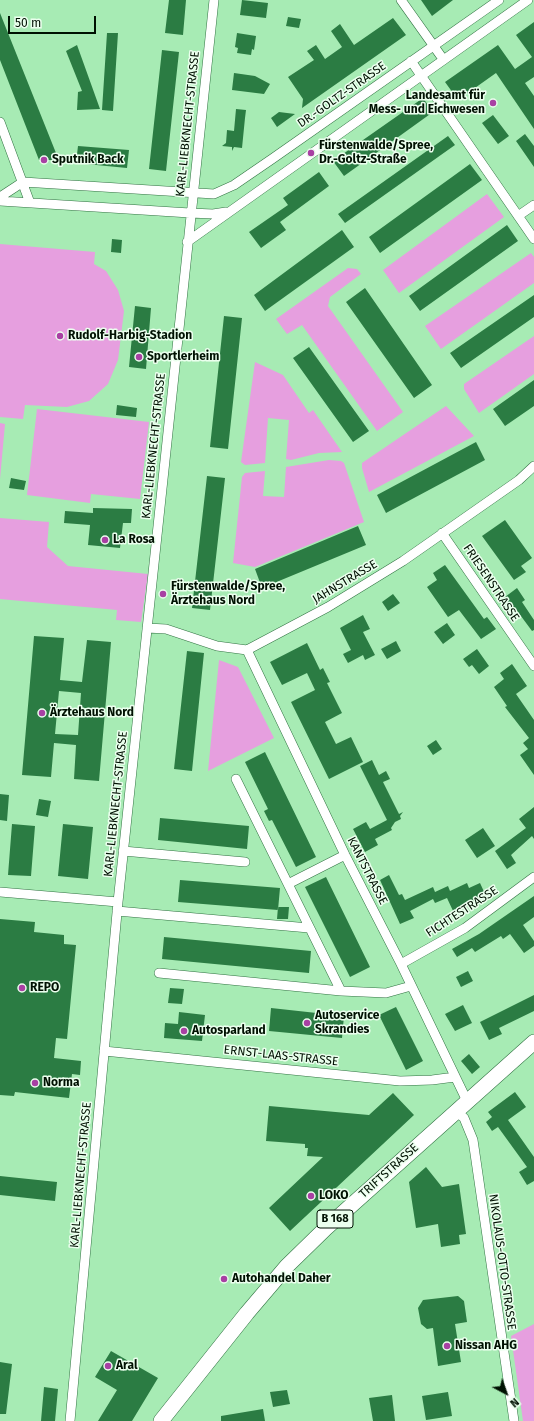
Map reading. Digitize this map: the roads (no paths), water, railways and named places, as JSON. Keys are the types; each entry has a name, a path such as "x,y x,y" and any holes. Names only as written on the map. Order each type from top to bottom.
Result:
{"main road":[{"name":"TRIFTSTRASSE","path":"161,1421 247,1313 287,1266 326,1228 534,1042"}],"street":[{"name":"KARL-LIEBKNECHT-STRASSE","path":"70,1421 123,851 192,193 214,0"},
{"path":"401,0 443,59"},
{"name":"DR.-GOLTZ-STRASSE","path":"23,182 214,194 234,185 499,0"},
{"path":"187,242 528,0"},
{"path":"411,61 534,239"},
{"path":"0,122 30,203"},
{"path":"0,197 23,182"},
{"path":"0,201 213,214 230,211"},
{"path":"518,216 534,205"},
{"name":"JAHNSTRASSE","path":"247,650 328,607 403,561 519,480 534,466"},
{"name":"FRIESENSTRASSE","path":"442,533 534,666"},
{"path":"147,628 166,629 217,646 247,650"},
{"name":"KANTSTRASSE","path":"247,650 345,855 401,964 455,1076 462,1106"},
{"path":"236,779 341,991"},
{"path":"123,851 245,862"},
{"path":"288,884 345,855"},
{"name":"FICHTESTRASSE","path":"401,964 465,928 534,877"},
{"path":"0,892 309,928"},
{"path":"159,973 341,991 386,993 411,986"},
{"name":"ERNST-LAAS-STRASSE","path":"104,1051 400,1081 432,1080 455,1076"},
{"name":"NIKOLAUS-OTTO-STRASSE","path":"462,1106 464,1118 473,1140 514,1421"}],"place":[{"name":"Landesamt für Mess- und Eichwesen","path":"493,103"},
{"name":"Fürstenwalde/Spree, Dr.-Goltz-Straße","path":"311,153"},
{"name":"Sputnik Back","path":"44,160"},
{"name":"Rudolf-Harbig-Stadion","path":"60,336"},
{"name":"Sportlerheim","path":"139,357"},
{"name":"La Rosa","path":"105,540"},
{"name":"Fürstenwalde/Spree, Ärztehaus Nord","path":"163,594"},
{"name":"Ärztehaus Nord","path":"42,713"},
{"name":"REPO","path":"22,988"},
{"name":"Autoservice Skrandies","path":"307,1023"},
{"name":"Autosparland","path":"184,1031"},
{"name":"Norma","path":"35,1083"},
{"name":"LOKO","path":"311,1196"},
{"name":"Autohandel Daher","path":"224,1279"},
{"name":"Nissan AHG","path":"447,1346"},
{"name":"Aral","path":"108,1366"}]}
